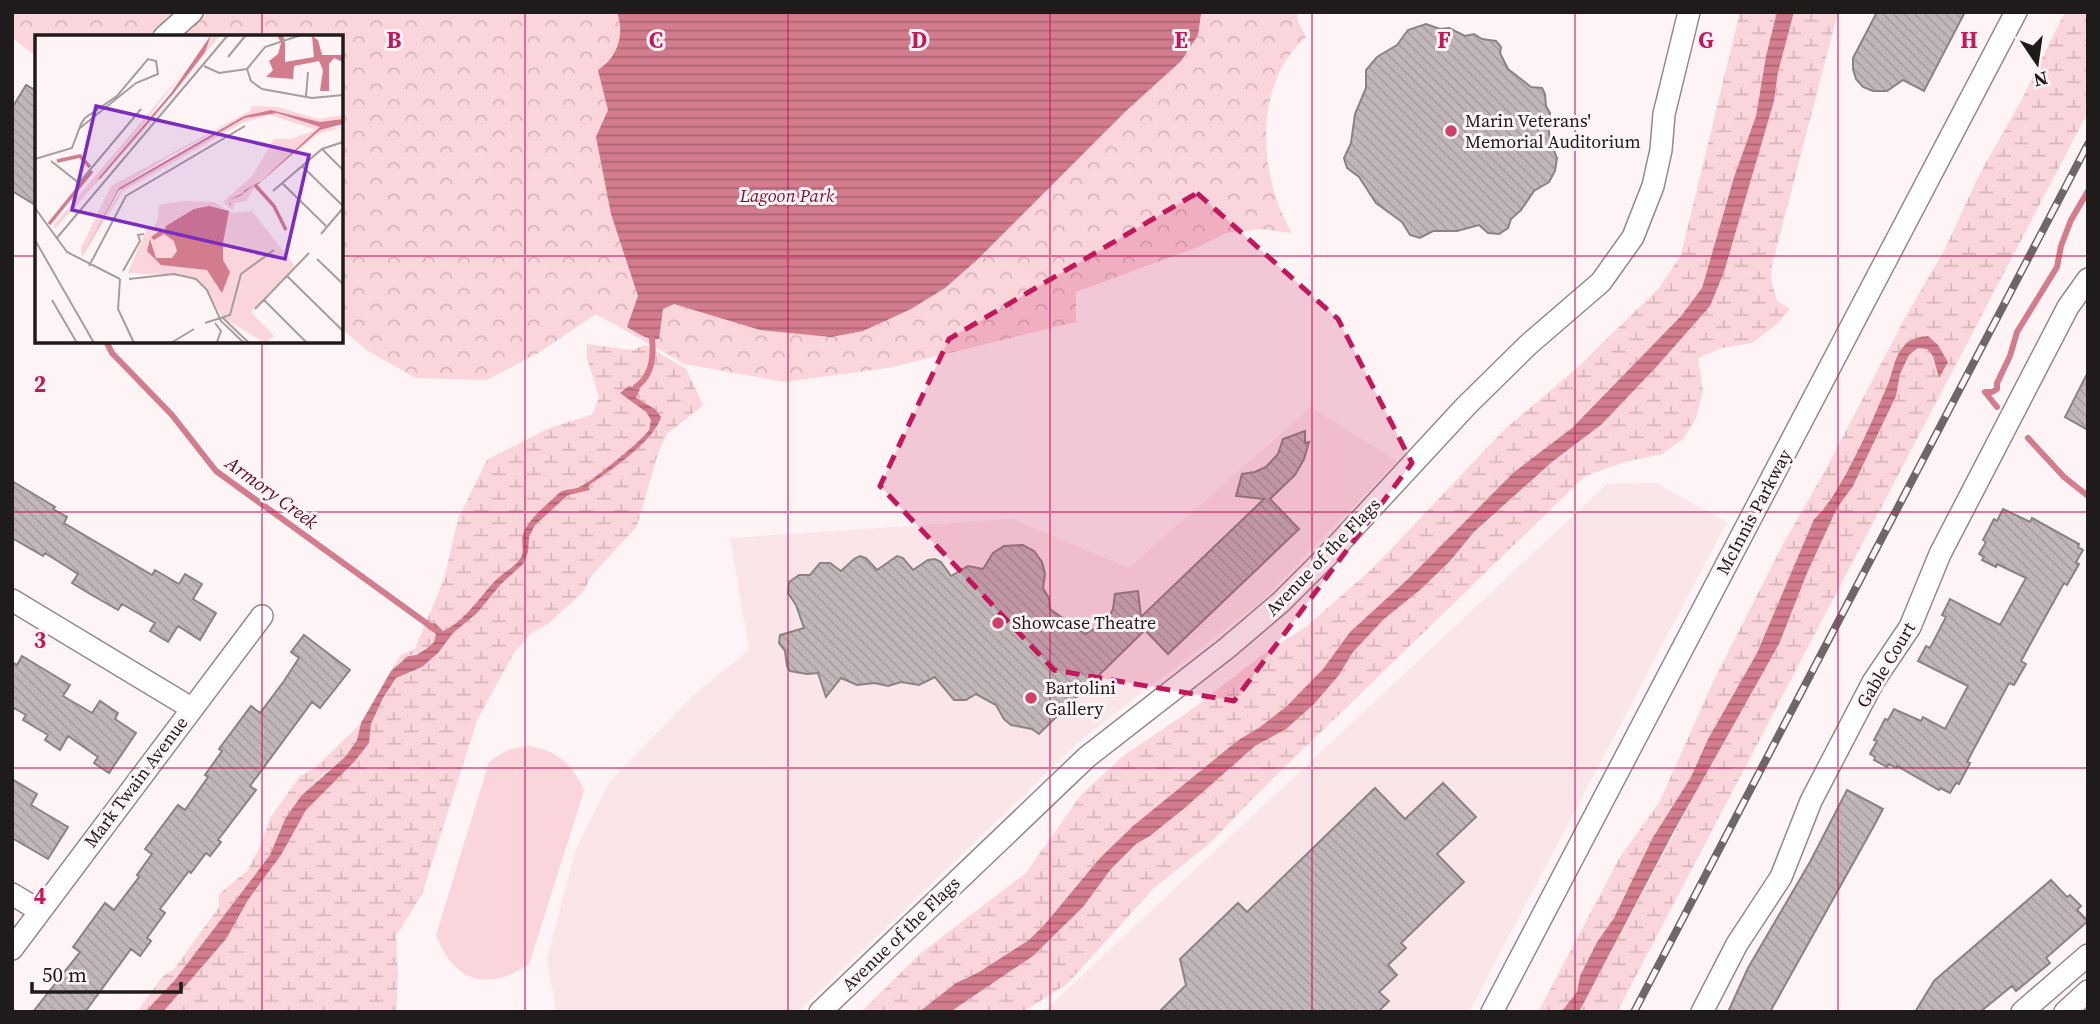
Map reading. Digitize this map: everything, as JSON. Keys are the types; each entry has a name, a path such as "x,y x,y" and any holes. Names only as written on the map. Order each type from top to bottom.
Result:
{"street":[{"path":"166,35 192,12"},
{"name":"Avenue of the Flags","path":"820,1012 1087,757 1227,648 1281,602 1466,406 1528,345 1601,282 1633,237 1653,186 1661,150 1664,114 1689,12"},
{"name":"McInnis Parkway","path":"1492,1012 2016,12"},
{"name":"Gable Court","path":"1702,1012 1737,944 1781,877 1811,801 1873,682 1910,627 1940,554 2068,307 2088,279"},
{"path":"12,600 191,708"},
{"name":"Mark Twain Avenue","path":"12,949 262,617"},
{"path":"12,894 40,912"},
{"path":"2022,1012 2088,955"},
{"path":"2066,1012 2088,991"}],"highlighted area":[{"path":"1197,193 1338,319 1412,463 1234,701 1054,670 880,486 949,339"}],"shaded area":[{"path":"617,12 1201,14 1198,35 1181,61 1126,111 977,260 945,288 911,309 863,331 831,337 760,330 674,304 663,309 659,339 654,339 642,336 627,327 638,296 611,214 596,137 608,110 598,70 611,59 618,45 620,29"},
{"path":"1777,12 1794,12 1778,72 1774,101 1724,272 1710,306 1602,424 1552,462 1474,532 1450,561 1420,590 1384,619 1353,652 1339,675 1314,704 1286,729 1255,746 1186,807 1136,844 1111,869 1083,907 1033,956 950,1012 919,1012 956,983 979,972 1029,940 1099,859 1133,826 1237,741 1287,706 1323,669 1350,632 1409,578 1513,473 1572,428 1681,316 1702,288 1734,177 1756,116"},
{"path":"1928,336 1938,345 1948,362 1939,378 1933,356 1927,349 1918,348 1909,355 1900,374 1896,396 1853,486 1837,508 1779,644 1674,831 1579,1012 1561,1012 1577,992 1580,976 1597,942 1614,918 1652,839 1691,777 1708,739 1757,653 1814,519 1834,494 1855,457 1898,355 1909,341"},
{"path":"629,386 640,389 636,398 655,409 661,417 657,427 630,455 588,486 590,490 568,495 535,525 529,537 528,552 523,564 501,584 477,613 453,633 438,653 422,667 396,678 371,724 369,743 355,761 306,810 281,855 248,900 226,939 163,1012 145,1012 174,981 270,855 285,819 301,796 346,756 357,740 361,723 391,671 408,656 416,655 434,642 436,634 427,628 428,623 435,623 443,631 458,621 494,582 520,559 523,553 523,534 539,512 559,493 580,487 594,478 627,452 649,430 651,420 646,412 620,393"},
{"path":"1311,407 1397,461 1262,601 1083,738 798,1012 556,1012 547,959 575,851 610,781 695,694 749,650 730,538 1012,519 1129,568"},
{"path":"1656,483 1727,522 1469,1012 1043,1012 1607,484"}],"green space":[{"name":"Lagoon Park","path":"12,12 1297,12 1298,21 1306,37 1288,57 1276,80 1266,131 1272,185 1292,233 1260,229 1226,233 1198,247 1076,292 1076,322 888,368 784,382 685,364 596,314 540,352 487,380 416,378 368,351 343,330 343,35 35,35 35,55 12,38"},
{"path":"1740,12 1777,12 1756,116 1734,177 1702,288 1681,316 1572,428 1513,473 1409,578 1350,632 1323,669 1287,706 1237,741 1133,826 1099,859 1029,940 979,972 959,981 920,1012 861,1012 921,953 1026,873 1081,795 1123,756 1191,710 1262,655 1307,626 1373,568 1503,431 1578,367 1659,288 1681,255"},
{"path":"1794,12 1838,12 1772,265 1771,280 1777,301 1790,309 1777,324 1752,343 1722,348 1698,358 1703,391 1696,418 1683,439 1662,454 1625,462 1585,476 1257,794 1209,844 1154,888 1067,984 1023,1012 950,1012 1033,956 1083,907 1111,869 1136,844 1186,807 1255,746 1286,729 1339,675 1353,652 1384,619 1420,590 1474,533 1552,462 1602,424 1710,306 1724,272 1774,101 1778,72"},
{"path":"2065,12 2088,12 2088,112 1617,1012 1579,1012 1717,753 1837,508 1853,486 1896,396 1900,374 1909,355 1918,348 1927,349 1933,356 1939,377 1948,362 1938,345 1913,338 1903,349 1854,458 1834,493 1814,519 1757,653 1708,739 1691,777 1652,839 1614,918 1597,942 1580,976 1577,992 1561,1012 1538,1012 1620,857 1659,803 1714,680 1782,546 1945,249 1979,175 2021,101"},
{"path":"587,344 632,350 646,345 686,369 703,405 667,434 658,453 637,526 592,575 583,592 548,624 531,633 514,653 477,720 422,894 396,936 396,1012 163,1012 226,939 248,900 281,855 306,810 369,743 371,724 396,678 422,667 438,653 436,637 428,647 407,657 391,671 401,655 415,649 444,579 458,519 487,460 547,429 593,414 599,397 587,358"},
{"path":"361,723 357,739 346,756 317,780 285,819 270,855 174,981 145,1012 137,1012 162,977 174,969 219,907 219,894 248,870 270,818 300,776 315,768"},
{"path":"529,746 549,751 564,761 584,791 529,964 499,978 474,978 453,964 436,935 489,762 507,750"}],"building":[{"path":"1877,12 1965,12 1924,91 1903,80 1887,91 1873,91 1863,87 1856,79 1853,58"},
{"name":"Marin Veterans' Memorial Auditorium","path":"1426,24 1440,29 1449,28 1465,36 1474,34 1482,39 1496,41 1501,47 1500,53 1508,69 1531,87 1542,88 1545,94 1550,113 1550,141 1557,158 1555,171 1549,182 1534,191 1511,219 1508,228 1499,234 1488,233 1479,225 1457,231 1433,231 1420,238 1410,235 1402,222 1376,203 1359,177 1347,168 1344,158 1351,143 1355,114 1366,88 1366,70 1377,57 1397,45 1408,30"},
{"path":"26,85 35,90 35,205 12,191 12,108"},
{"path":"2088,372 2088,430 2065,417"},
{"path":"1305,431 1305,443 1309,442 1304,459 1295,475 1270,499 1299,529 1168,654 1142,627 1143,632 1039,734 1032,729 1011,725 996,705 976,694 966,700 954,700 935,677 919,685 901,682 888,686 875,683 857,685 841,678 826,697 818,673 790,671 787,666 785,651 779,643 780,635 804,628 796,605 788,593 789,582 799,575 810,575 820,563 830,563 841,571 860,556 866,558 877,570 897,556 903,558 913,570 928,560 935,559 941,562 951,576 968,566 983,569 993,553 1004,546 1023,545 1034,551 1042,562 1045,574 1043,588 1049,598 1050,609 1085,634 1107,621 1113,609 1115,594 1138,591 1141,617 1264,499 1236,496 1242,474 1266,467 1278,454 1283,439"},
{"path":"12,481 55,507 53,509 67,517 64,523 152,575 155,570 179,584 185,574 202,584 193,599 216,613 200,640 178,626 168,642 150,631 155,623 122,604 118,610 90,594 72,583 78,574 45,553 43,556 12,538"},
{"path":"2003,509 2030,522 2032,518 2079,544 2078,547 2083,550 2076,562 2079,564 2067,585 2064,583 2021,661 2026,664 2014,685 2009,683 1967,762 1970,763 1959,784 1956,783 1950,793 1940,788 1939,790 1897,766 1896,768 1889,764 1887,767 1874,760 1875,757 1870,754 1885,719 1888,720 1894,709 1921,721 1923,717 1945,729 1968,686 1918,661 1926,646 1930,648 1946,617 1942,615 1950,599 2000,625 2026,578 1982,560 1984,557 1979,554 1994,519 1997,521"},
{"path":"304,635 350,670 320,708 312,702 250,786 256,790 218,840 221,842 210,856 206,853 191,873 189,871 160,909 165,913 147,938 151,941 140,956 131,949 85,1012 33,1012 80,952 73,947 105,903 114,910 139,877 137,875 152,854 145,849 178,805 185,810 208,777 205,775 222,751 219,749 251,706 260,713 284,681 299,658 291,652"},
{"path":"22,656 70,685 63,696 92,713 100,701 118,713 115,719 136,733 109,773 94,763 98,757 68,736 60,750 45,740 48,735 23,720 26,715 12,707 12,662 17,665"},
{"path":"12,779 37,794 31,805 68,827 48,859 12,838"},
{"path":"1443,783 1476,817 1437,854 1464,882 1401,943 1406,948 1388,965 1397,975 1379,992 1389,1001 1378,1012 1159,1012 1186,985 1180,959 1238,903 1247,912 1375,788 1405,819"},
{"path":"1847,790 1883,809 1875,824 1770,1012 1728,1012 1748,968 1810,862"},
{"path":"2051,880 2067,897 2070,895 2081,906 2077,910 2088,921 2046,958 2050,963 2016,991 2012,986 1980,1012 1915,1012 1934,981"}],"waterway":[{"path":"1997,407 1985,392 1997,389 2017,332 2057,267 2061,246 2071,220 2088,191"},
{"path":"636,387 649,372 653,353 652,339"},
{"name":"Armory Creek","path":"107,343 112,353 172,415 216,471 433,628"},
{"path":"2028,438 2064,477 2088,496"}],"railway":[{"path":"1634,1012 2088,144"}],"place":[{"name":"Marin Veterans' Memorial Auditorium","path":"1451,131"},
{"name":"Showcase Theatre","path":"998,623"},
{"name":"Bartolini Gallery","path":"1031,698"}]}
